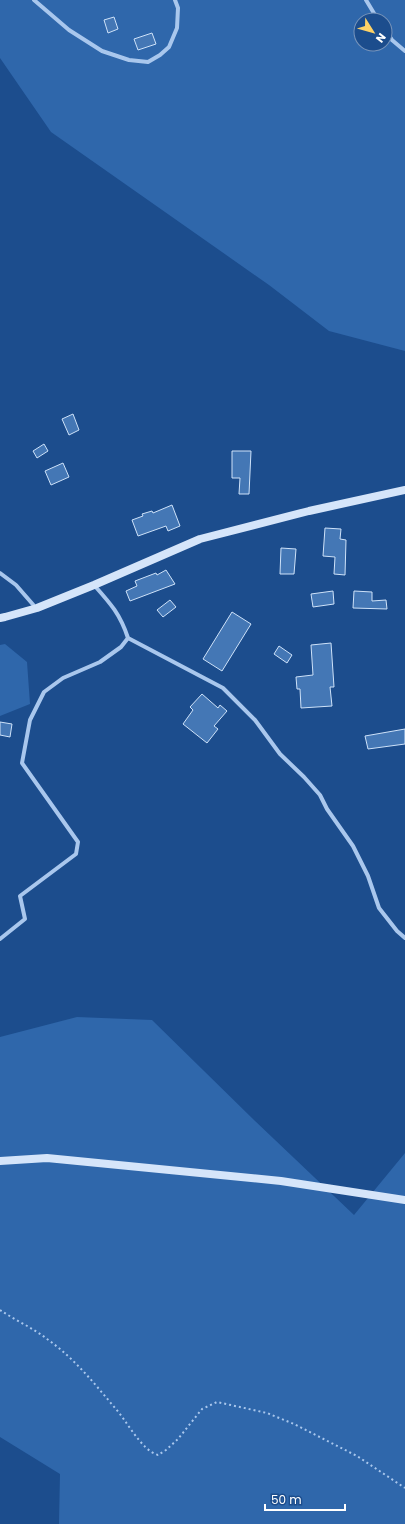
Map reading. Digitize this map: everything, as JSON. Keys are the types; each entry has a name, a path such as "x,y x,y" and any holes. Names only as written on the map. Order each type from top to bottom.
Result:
{"street":[{"path":"34,0 69,30 102,51 129,60 148,62 160,55 169,47 178,28 178,8 175,0"},
{"path":"366,0 373,12"},
{"path":"393,41 405,51"},
{"path":"0,618 5,618 37,608 200,539 309,511 405,490"},
{"path":"0,573 16,585 37,608"},
{"path":"94,585 113,606 123,623 128,638 224,688 255,720 280,754 320,795 353,846 368,876 379,908 397,931 405,938"},
{"path":"0,939 25,920 20,896 76,854 78,842 22,763 30,720 44,692 63,678 100,662 121,647 128,638"},
{"path":"0,1162 47,1158 281,1181 405,1200"}],"path":[{"path":"0,1310 46,1338 76,1362 152,1453 158,1455 166,1450 178,1439 202,1409 217,1402 267,1413 294,1424 357,1456 405,1488"}],"shaded area":[{"path":"0,0 405,0 405,351 329,331 269,285 51,132 0,58"},
{"path":"5,644 27,662 30,704 0,716 0,645"},
{"path":"77,1017 152,1020 354,1215 405,1153 405,1524 59,1524 60,1474 0,1437 0,1037"}],"building":[{"path":"114,17 118,29 108,33 104,20"},
{"path":"152,33 156,44 138,50 134,39"},
{"path":"73,414 79,430 69,435 62,419"},
{"path":"44,444 48,451 37,458 33,451"},
{"path":"232,451 251,451 249,494 239,494 240,478 232,478"},
{"path":"63,463 69,477 51,485 45,471"},
{"path":"172,505 180,526 168,531 166,526 138,536 132,520 143,516 142,514 152,511 153,513"},
{"path":"325,528 341,529 340,539 346,540 345,575 334,574 335,557 323,556"},
{"path":"281,548 296,549 294,574 280,574"},
{"path":"166,570 175,584 130,601 126,591 137,586 135,581 156,573 157,575"},
{"path":"333,591 334,604 313,607 311,594"},
{"path":"354,591 372,592 372,601 386,600 387,609 353,608"},
{"path":"170,600 176,607 163,617 157,610"},
{"path":"232,612 251,624 222,671 203,659"},
{"path":"331,643 334,687 330,687 332,706 301,708 300,689 297,689 296,677 313,675 311,645"},
{"path":"279,646 292,655 287,663 274,654"},
{"path":"202,694 218,708 220,705 227,711 214,726 218,729 207,743 183,724 193,710 190,707"},
{"path":"0,722 12,724 10,737 0,735"},
{"path":"405,729 405,744 368,749 365,736"}]}
